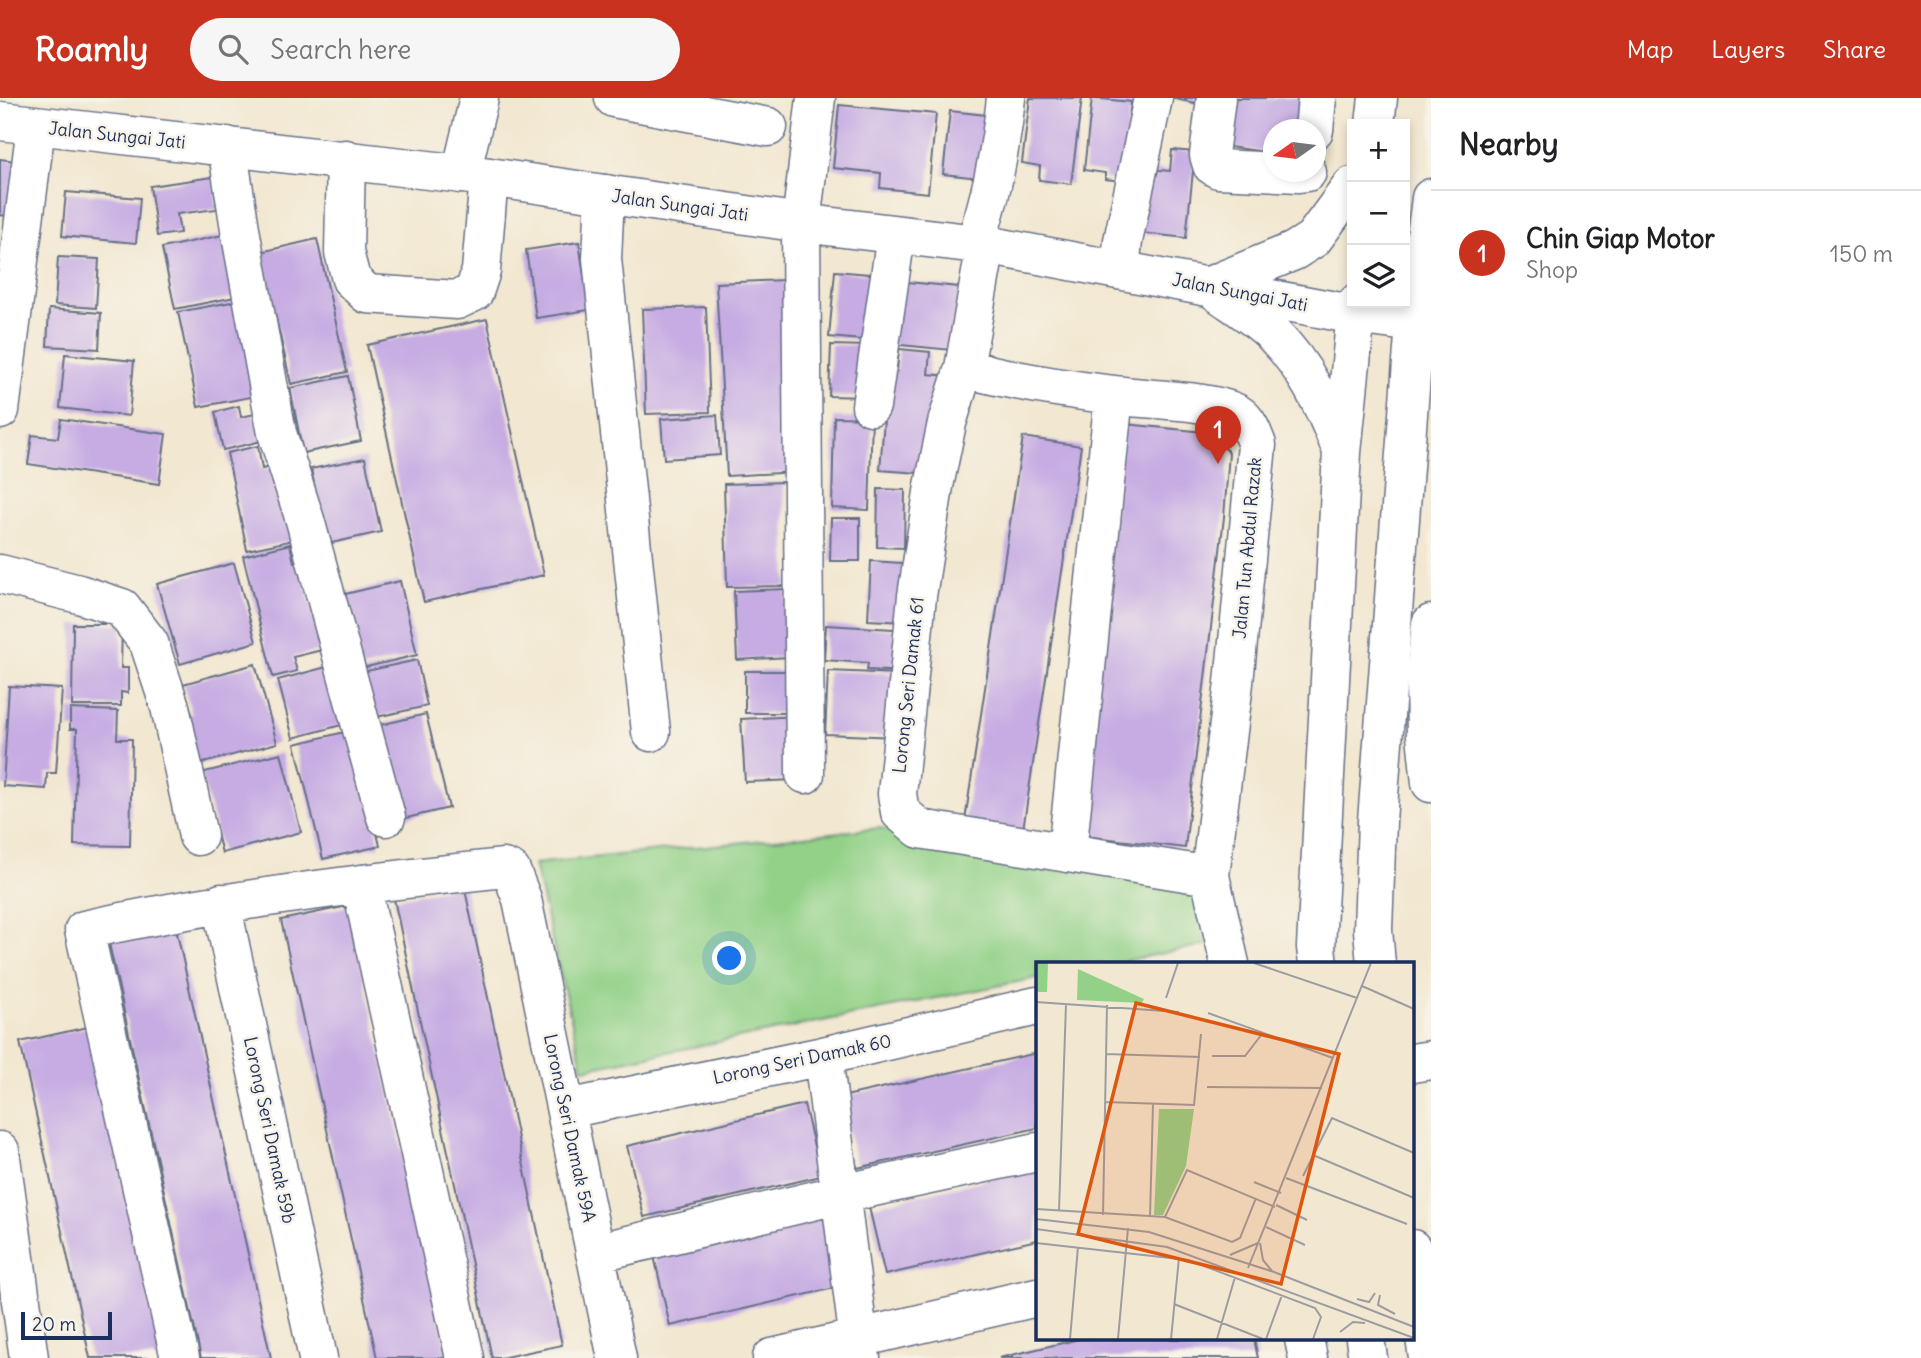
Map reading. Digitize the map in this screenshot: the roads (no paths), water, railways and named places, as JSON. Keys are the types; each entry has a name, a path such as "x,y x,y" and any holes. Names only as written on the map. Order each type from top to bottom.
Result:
{"street":[{"path":"805,774 804,199 816,98"},
{"name":"Lorong Seri Damak 61","path":"1006,98 1002,141 983,229 964,368 947,423 934,486 917,596 897,794 900,812 920,829 1210,876"},
{"path":"1123,243 1153,98"},
{"path":"1216,98 1209,155 1212,165 1218,169 1263,171"},
{"path":"1315,119 1317,98"},
{"path":"1376,119 1378,98"},
{"path":"626,99 768,127"},
{"path":"346,159 344,252 351,279 367,294 457,300 474,292 481,271 475,175 476,108"},
{"path":"0,410 18,124"},
{"name":"Jalan Sungai Jati","path":"18,124 346,159 605,194 804,199 896,235 983,229 1123,243 1209,286 1356,309 1415,323"},
{"path":"227,146 277,432 308,533 386,817"},
{"path":"1209,286 1294,251 1313,239 1347,193"},
{"path":"605,194 602,259 651,732"},
{"path":"1376,962 1373,930 1377,821 1415,323 1431,198"},
{"path":"871,406 896,235"},
{"path":"1209,286 1273,334 1309,379 1325,408 1342,452"},
{"path":"1318,962 1342,452 1356,309"},
{"name":"Jalan Tun Abdul Razak","path":"964,368 1001,378 1114,395 1223,407 1240,415 1251,428 1257,444 1234,683 1210,876 1225,962"},
{"path":"1067,853 1114,395"},
{"path":"0,574 122,608 149,643 170,707 198,836"},
{"path":"1431,624 1425,679 1431,782"},
{"name":"Lorong Seri Damak 59A","path":"361,884 504,868 511,871 522,899 617,1358"},
{"path":"180,1358 84,930 221,903 361,884 465,1358"},
{"name":"Lorong Seri Damak 59b","path":"221,903 318,1358"},
{"name":"Lorong Seri Damak 60","path":"567,1109 823,1056 1036,1006"},
{"path":"823,1056 860,1348"},
{"path":"0,1150 29,1358"},
{"path":"596,1253 841,1194 1036,1152"},
{"path":"1414,1263 1428,1358"},
{"path":"772,1358 860,1348 1036,1297"},
{"path":"1304,1340 1308,1358"},
{"path":"1365,1340 1368,1358"}],"place":[{"name":"Chin Giap Motor","path":"1218,464"}]}
